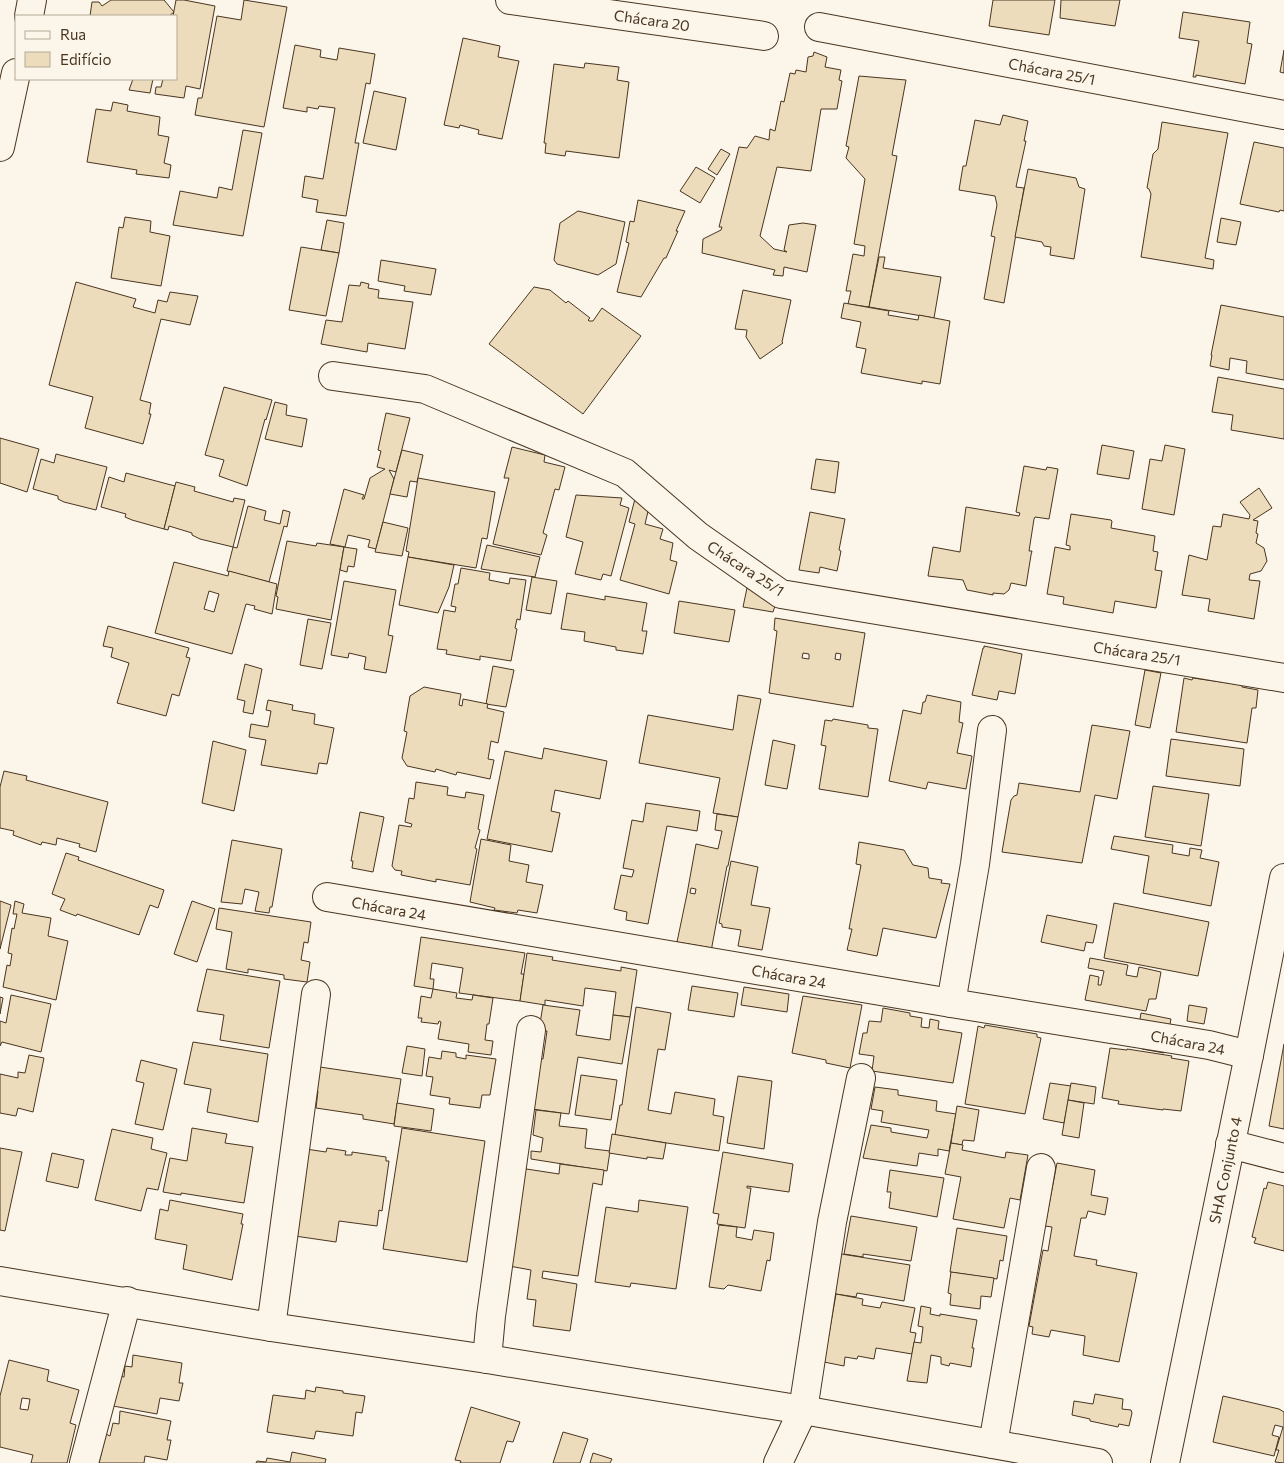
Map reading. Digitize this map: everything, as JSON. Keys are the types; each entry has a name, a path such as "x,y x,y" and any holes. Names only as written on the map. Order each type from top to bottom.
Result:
{"street":[{"path":"29,15 32,0"},
{"name":"Chácara 20","path":"510,0 672,11 764,36"},
{"name":"Chácara 25/1","path":"819,27 1284,115"},
{"path":"0,147 15,78"},
{"name":"Chácara 25/1","path":"333,376 425,389 625,473 698,536 780,594 1284,678"},
{"path":"951,1003 976,864 992,730"},
{"name":"SHA Conjunto 4","path":"1165,1463 1250,1055 1284,878"},
{"name":"Chácara 24","path":"327,897 951,1003 1208,1044 1250,1055"},
{"path":"271,1327 316,994"},
{"path":"487,1359 491,1316 531,1030"},
{"path":"778,1463 803,1410 832,1222 861,1078"},
{"path":"1230,1144 1284,1158"},
{"path":"993,1444 1041,1168"},
{"path":"0,1281 271,1327 487,1359 803,1410 1098,1463"},
{"path":"84,1463 126,1301"}],"building":[{"path":"111,0 164,0 174,12 170,15 90,15 92,2 99,2 102,6"},
{"path":"176,0 215,6 200,89 186,86 184,98 155,94 156,87 161,87 163,80 178,80 178,15 173,15"},
{"path":"244,0 287,7 264,127 195,115 198,98 202,98 217,16 241,20"},
{"path":"993,0 1055,0 1049,35 989,26"},
{"path":"1061,0 1120,0 1115,26 1060,18"},
{"path":"1183,12 1250,22 1247,43 1252,44 1245,84 1196,75 1196,77 1193,77 1199,41 1179,38"},
{"path":"463,38 500,46 498,57 519,61 502,139 478,134 479,130 460,125 459,128 444,125"},
{"path":"295,45 321,50 320,57 337,60 339,48 375,54 370,84 366,83 355,143 359,143 346,216 316,212 318,200 302,197 305,176 323,179 335,108 319,106 318,109 307,107 307,112 283,108"},
{"path":"1284,50 1284,73 1280,72"},
{"path":"814,52 827,57 825,67 841,70 839,80 842,81 837,109 821,109 811,171 777,167 760,236 774,249 787,252 784,250 789,225 803,223 816,225 807,272 784,267 783,276 773,275 775,270 702,253 703,239 721,230 722,227 719,227 739,147 747,148 755,136 769,140 770,129 775,131 781,101 784,102 790,73 795,74 796,70 806,72 808,57 813,56"},
{"path":"585,63 619,67 617,80 629,82 619,158 566,151 565,156 545,153 546,143 544,143 554,64 584,68"},
{"path":"859,76 906,80 892,155 897,156 869,307 848,304 851,291 846,291 853,254 864,256 865,246 854,244 865,179 846,158 849,147 846,146"},
{"path":"133,80 153,80 150,93 129,90"},
{"path":"374,91 406,98 396,150 363,143"},
{"path":"113,102 128,105 127,111 160,117 158,135 169,137 164,163 171,165 169,178 136,174 137,170 87,162 96,109 111,111"},
{"path":"1003,115 1028,121 1024,141 1026,141 1016,187 1024,188 1004,303 984,299 995,237 991,236 997,205 995,196 959,190 975,120 1000,125"},
{"path":"1162,122 1228,133 1205,258 1214,260 1213,269 1141,257 1151,194 1147,188 1153,154 1158,149"},
{"path":"243,130 262,133 243,236 173,225 180,191 217,198 219,187 232,190"},
{"path":"1254,142 1284,148 1284,211 1280,210 1279,212 1240,204"},
{"path":"721,149 730,154 717,175 708,169"},
{"path":"696,167 715,178 700,203 680,191"},
{"path":"1028,169 1076,178 1079,187 1085,189 1074,259 1050,255 1051,247 1044,246 1042,242 1015,237"},
{"path":"638,200 685,211 666,258 664,258 641,297 617,292 629,243 626,242 630,221 634,222"},
{"path":"578,211 625,222 616,264 598,275 557,264 554,260 560,223"},
{"path":"125,217 151,221 150,232 170,236 161,286 111,278 119,227 123,228"},
{"path":"1221,218 1241,222 1236,245 1217,242"},
{"path":"327,220 344,223 339,253 321,250"},
{"path":"301,247 339,253 326,316 289,310"},
{"path":"879,257 885,257 883,268 941,277 934,318 869,307"},
{"path":"381,260 436,269 431,295 404,291 405,286 378,281"},
{"path":"76,282 136,299 133,307 155,313 158,300 167,302 170,292 198,296 190,325 161,319 140,400 151,403 149,414 151,414 143,444 85,428 93,397 49,385"},
{"path":"361,282 369,284 368,288 379,290 378,298 413,302 405,349 368,343 367,352 321,344 326,320 342,322 349,285 360,286"},
{"path":"534,287 550,290 566,303 568,301 590,318 589,321 593,321 602,308 641,336 583,414 489,344"},
{"path":"743,290 791,300 783,343 760,359 746,337 747,330 735,329"},
{"path":"844,303 889,311 888,315 918,320 919,315 950,321 940,384 922,381 922,384 861,373 866,349 856,347 861,322 841,318"},
{"path":"1221,305 1284,317 1284,380 1246,373 1247,361 1230,358 1229,370 1210,366"},
{"path":"1218,377 1284,389 1284,439 1231,430 1233,415 1212,412"},
{"path":"224,387 272,400 247,486 219,476 224,460 205,455"},
{"path":"275,402 287,405 286,415 307,419 302,447 265,439"},
{"path":"386,413 410,418 396,472 389,470 394,479 376,549 368,547 370,540 348,535 345,547 330,544 344,489 364,495 362,499 364,499 370,478 385,469 377,467 381,451 378,450"},
{"path":"0,438 39,449 27,492 0,483"},
{"path":"1102,445 1134,451 1129,479 1097,474"},
{"path":"1165,445 1185,449 1174,515 1142,509 1150,459 1162,461"},
{"path":"512,447 545,455 544,462 565,467 559,490 555,489 543,533 547,535 541,555 493,544 509,478 504,478"},
{"path":"402,450 423,455 417,482 410,481 407,497 390,494"},
{"path":"56,454 107,467 96,510 64,502 58,499 58,496 33,489 41,459 54,463"},
{"path":"816,459 839,462 835,493 811,489"},
{"path":"1024,466 1046,470 1047,467 1058,469 1049,519 1035,517 1034,519 1029,551 1032,551 1026,586 1011,583 1009,590 1004,594 993,593 993,595 967,590 963,580 928,576 933,547 960,552 966,507 1019,516 1020,513 1016,512"},
{"path":"126,473 175,486 164,529 132,520 125,517 126,514 101,507 109,477 124,482"},
{"path":"418,478 495,492 487,539 482,538 476,568 408,557 409,552 406,551"},
{"path":"176,482 195,487 194,491 233,502 234,498 245,500 233,547 200,539 192,535 192,533 169,526 168,530 164,529"},
{"path":"1259,488 1272,508 1253,520 1258,521 1256,543 1264,548 1267,561 1261,571 1250,574 1249,580 1260,581 1254,619 1208,611 1210,599 1182,595 1189,555 1207,560 1213,526 1221,527 1223,514 1249,519 1250,515 1240,502"},
{"path":"637,491 650,503 645,524 663,529 660,539 673,543 670,560 677,562 669,594 620,580 635,524 629,522"},
{"path":"576,495 622,498 620,505 629,508 611,576 603,574 601,580 575,574 583,542 566,537"},
{"path":"248,506 266,511 264,520 280,524 283,510 290,512 287,527 284,526 269,582 227,571 233,547 237,548"},
{"path":"810,512 845,519 837,571 820,567 819,573 799,570"},
{"path":"1071,514 1111,520 1111,528 1155,536 1153,551 1158,552 1155,570 1162,571 1156,608 1115,601 1113,613 1063,604 1064,597 1047,594 1055,547 1070,550 1070,546 1066,545"},
{"path":"383,522 408,528 402,556 375,552"},
{"path":"287,541 316,546 317,543 344,547 331,620 276,609 278,597 276,596"},
{"path":"487,545 540,557 535,577 481,569"},
{"path":"344,547 357,549 354,567 348,566 347,572 340,570"},
{"path":"408,557 454,565 449,587 438,613 399,605"},
{"path":"174,562 228,576 229,571 277,584 272,614 254,609 255,606 246,604 232,654 155,633","holes":["209,591 219,594 214,612 204,609"]},
{"path":"461,568 490,573 489,580 509,584 510,578 526,580 520,620 517,619 515,628 517,629 511,661 480,656 480,660 446,654 447,650 437,649 444,610 455,612 456,607 451,606 455,584 458,584"},
{"path":"532,577 557,581 551,614 526,610"},
{"path":"344,581 396,590 388,635 393,636 386,673 364,669 366,657 349,653 348,658 331,655"},
{"path":"747,588 776,603 773,612 743,607"},
{"path":"567,593 605,600 605,596 647,603 642,631 647,631 643,654 616,650 616,647 584,641 585,632 561,629"},
{"path":"679,601 735,610 729,642 674,633"},
{"path":"775,618 865,633 853,707 769,693 777,631 774,630","holes":["803,653 809,654 809,659 802,658","836,653 841,654 840,660 835,659"]},
{"path":"308,619 331,623 322,669 300,665"},
{"path":"108,626 189,648 186,657 190,658 179,696 172,694 166,716 117,703 129,663 111,657 113,648 103,646"},
{"path":"984,646 1022,654 1015,694 999,691 997,700 972,695"},
{"path":"245,664 262,669 253,714 243,712 245,701 237,699"},
{"path":"493,666 514,670 506,707 486,704"},
{"path":"1145,670 1161,673 1150,728 1135,725"},
{"path":"1184,678 1242,685 1242,687 1258,690 1256,708 1252,708 1247,743 1176,732"},
{"path":"424,687 461,694 459,705 462,706 463,699 488,704 487,708 504,712 498,743 491,741 488,759 494,760 490,779 457,772 456,775 436,769 435,772 407,766 402,758 407,732 404,731 410,696"},
{"path":"738,695 761,699 738,817 713,813 720,778 639,763 648,715 733,730"},
{"path":"927,695 961,702 959,722 963,723 957,753 972,756 966,789 928,782 926,789 889,781 903,710 921,714 923,702 925,702"},
{"path":"268,700 293,705 292,710 315,714 314,724 334,728 327,764 319,763 317,774 261,765 266,740 249,737 251,724 268,727 271,711 266,710"},
{"path":"833,719 868,725 868,728 878,729 868,797 819,789 826,746 821,745 825,720 832,721"},
{"path":"1092,725 1130,731 1117,799 1095,795 1082,863 1002,852 1011,800 1017,795 1019,783 1080,792"},
{"path":"1171,739 1244,749 1240,786 1166,776"},
{"path":"773,740 795,745 787,789 765,785"},
{"path":"213,741 246,750 234,811 202,803"},
{"path":"544,748 607,761 600,799 555,790 551,811 560,813 552,852 487,839 505,751 542,759"},
{"path":"4,771 27,776 26,780 108,802 96,852 79,847 80,844 57,838 56,845 42,842 41,845 13,835 14,831 0,828 0,787"},
{"path":"416,782 448,787 447,795 465,798 466,792 484,795 470,885 436,879 436,882 401,875 402,871 395,870 392,866 399,825 411,827 412,824 405,822 409,798 414,799"},
{"path":"1153,786 1209,794 1201,846 1145,837"},
{"path":"646,803 700,811 697,831 667,826 648,924 626,920 627,912 614,909 621,875 632,877 634,870 623,868 632,820 643,822"},
{"path":"360,812 384,817 373,872 352,868 353,861 351,861"},
{"path":"717,814 738,817 712,948 677,942 696,844 718,849 722,831 715,830","holes":["691,888 696,889 695,894 690,893"]},
{"path":"1114,836 1173,845 1172,853 1189,856 1190,848 1202,850 1200,858 1219,862 1211,906 1143,893 1149,856 1111,849"},
{"path":"481,839 511,845 509,861 529,865 526,882 543,885 537,913 518,910 517,913 494,910 495,908 470,902"},
{"path":"232,840 282,849 272,907 270,907 269,913 255,911 259,892 245,889 242,904 221,902"},
{"path":"859,842 904,850 913,865 928,868 929,878 942,880 941,883 950,884 936,938 883,928 877,956 847,950 852,929 849,929 861,865 856,864"},
{"path":"66,853 79,857 78,860 164,890 158,908 150,905 139,935 60,910 65,899 52,894"},
{"path":"731,861 758,867 751,905 770,908 762,950 738,946 741,930 722,927 722,924 719,923"},
{"path":"0,901 11,905 0,949"},
{"path":"15,901 24,904 22,913 51,918 48,936 68,941 56,1000 3,987 7,965 10,966 12,954 8,953 12,928 14,929 17,914 13,914"},
{"path":"192,901 215,909 197,962 174,954"},
{"path":"1114,903 1209,922 1198,976 1104,958"},
{"path":"219,908 311,922 308,943 304,942 301,960 310,962 307,982 284,979 284,975 248,969 248,973 226,969 232,932 216,929"},
{"path":"1047,915 1097,925 1093,943 1086,942 1084,951 1041,942"},
{"path":"421,937 525,953 521,974 524,974 520,1001 459,993 463,968 432,963 430,979 434,979 433,989 414,986"},
{"path":"527,953 553,957 552,960 621,971 621,967 637,970 630,1017 613,1015 616,992 585,988 583,1006 545,1000 545,1005 520,1001"},
{"path":"1090,958 1128,965 1126,975 1137,977 1139,967 1161,972 1156,999 1149,999 1146,1011 1085,1000 1090,975 1099,977 1098,985 1101,985 1104,971 1088,968"},
{"path":"207,969 280,981 269,1048 220,1040 224,1015 197,1011"},
{"path":"692,986 738,993 734,1017 688,1010"},
{"path":"744,987 789,994 787,1012 741,1005"},
{"path":"433,989 457,993 456,998 472,1000 473,995 493,998 485,1040 493,1041 491,1055 468,1052 469,1044 438,1039 441,1022 439,1021 438,1024 421,1022 422,1018 418,1018 421,996 431,998"},
{"path":"11,995 51,1004 41,1052 2,1042 0,1046 0,1021 6,1023"},
{"path":"803,996 862,1005 850,1068 826,1063 826,1060 792,1053"},
{"path":"0,997 3,998 0,1014"},
{"path":"543,1005 580,1010 576,1035 610,1040 613,1015 630,1017 622,1064 578,1057 569,1114 532,1109 539,1059 543,1059 547,1031 539,1030"},
{"path":"1189,1005 1207,1008 1204,1024 1187,1021"},
{"path":"636,1007 671,1013 665,1050 658,1049 648,1110 671,1114 675,1092 715,1099 713,1115 724,1117 719,1151 615,1135 620,1105 622,1105"},
{"path":"883,1008 910,1013 910,1016 922,1018 921,1027 929,1028 930,1019 939,1021 938,1029 962,1033 953,1083 872,1071 874,1056 859,1054 863,1033 867,1033 869,1021 881,1022"},
{"path":"1141,1013 1171,1019 1164,1053 1142,1049 1139,1025"},
{"path":"985,1025 1037,1034 1037,1037 1041,1038 1025,1114 965,1104 978,1026 984,1028"},
{"path":"193,1042 268,1054 258,1122 207,1112 211,1089 184,1084"},
{"path":"1284,1044 1284,1129 1269,1126"},
{"path":"407,1046 425,1049 422,1076 402,1073"},
{"path":"1110,1048 1172,1056 1171,1058 1189,1061 1181,1111 1118,1104 1119,1101 1102,1098"},
{"path":"442,1051 456,1053 456,1057 466,1059 466,1055 496,1059 490,1095 482,1095 480,1108 449,1104 450,1098 430,1095 433,1077 426,1076 429,1057 441,1059"},
{"path":"29,1055 44,1058 33,1112 18,1108 16,1116 0,1113 0,1074 18,1078 18,1072 25,1073"},
{"path":"141,1060 177,1069 163,1130 135,1124 144,1083 136,1081"},
{"path":"313,1066 401,1079 394,1124 363,1119 363,1115 316,1108 318,1091 310,1090"},
{"path":"581,1075 617,1080 611,1120 575,1115"},
{"path":"738,1076 772,1081 764,1149 727,1143"},
{"path":"1050,1083 1071,1086 1064,1123 1043,1119"},
{"path":"1071,1083 1096,1087 1094,1104 1068,1100"},
{"path":"875,1087 898,1090 898,1095 937,1101 936,1111 956,1114 949,1151 938,1149 938,1156 919,1153 917,1166 863,1158 871,1125 891,1128 891,1132 927,1138 929,1130 881,1122 883,1111 871,1109"},
{"path":"1068,1100 1084,1103 1079,1138 1062,1135"},
{"path":"397,1103 434,1109 431,1131 394,1126"},
{"path":"957,1106 979,1110 974,1141 963,1140 962,1145 951,1143"},
{"path":"536,1110 561,1113 559,1126 587,1129 585,1148 610,1151 607,1171 531,1159 531,1151 541,1152 543,1138 533,1135"},
{"path":"192,1128 227,1134 225,1143 253,1147 244,1203 163,1192 170,1158 187,1161"},
{"path":"402,1128 485,1141 467,1262 383,1249"},
{"path":"112,1129 153,1138 151,1149 167,1153 158,1190 147,1188 141,1211 95,1200"},
{"path":"612,1134 666,1143 663,1159 647,1157 647,1159 609,1153"},
{"path":"951,1143 963,1145 962,1150 1005,1158 1006,1152 1028,1155 1020,1200 1010,1198 1004,1228 953,1219 961,1177 945,1174"},
{"path":"0,1148 22,1152 5,1231 0,1230"},
{"path":"299,1148 326,1152 327,1148 346,1151 345,1155 352,1155 352,1152 386,1157 386,1161 389,1161 382,1211 379,1210 377,1226 339,1221 336,1242 288,1235"},
{"path":"723,1152 793,1164 789,1192 747,1186 747,1188 751,1188 745,1228 717,1224 719,1214 713,1213"},
{"path":"52,1153 84,1160 78,1188 46,1181"},
{"path":"1057,1163 1095,1170 1091,1195 1108,1198 1105,1215 1088,1211 1086,1218 1081,1218 1074,1256 1097,1260 1096,1265 1137,1273 1119,1362 1083,1355 1085,1336 1051,1330 1049,1337 1032,1334 1033,1327 1029,1326 1043,1250 1048,1251 1052,1227 1045,1226"},
{"path":"560,1164 604,1170 602,1185 593,1183 578,1276 543,1271 542,1278 577,1284 570,1331 533,1326 536,1300 527,1299 531,1270 509,1266 520,1168 559,1174"},
{"path":"890,1170 944,1178 937,1217 889,1208 891,1192 887,1192"},
{"path":"1268,1182 1284,1186 1284,1251 1254,1243 1256,1238 1252,1237 1264,1188 1266,1189"},
{"path":"170,1200 243,1214 241,1224 243,1224 232,1280 183,1269 187,1245 155,1239 160,1209 168,1211"},
{"path":"639,1200 688,1207 676,1289 631,1283 630,1287 595,1282 606,1207 638,1212"},
{"path":"851,1216 917,1227 911,1261 863,1254 863,1257 844,1254"},
{"path":"719,1225 737,1227 736,1237 752,1240 754,1230 774,1233 770,1261 767,1260 761,1291 728,1285 724,1289 709,1287"},
{"path":"957,1228 1007,1236 1003,1261 1000,1260 997,1279 950,1272"},
{"path":"835,1253 910,1265 904,1301 857,1293 856,1297 829,1293"},
{"path":"951,1272 994,1278 991,1297 981,1296 980,1309 950,1305 951,1294 948,1293"},
{"path":"836,1294 863,1299 862,1305 880,1308 882,1302 915,1308 910,1332 916,1333 912,1354 876,1348 874,1359 858,1356 857,1359 845,1357 844,1366 824,1362"},
{"path":"921,1306 931,1308 930,1314 977,1320 971,1367 950,1363 949,1366 941,1364 941,1357 931,1355 927,1383 907,1381 914,1342 921,1343 923,1327 918,1326"},
{"path":"133,1355 182,1363 179,1383 183,1383 179,1401 160,1398 157,1414 113,1406 119,1376 124,1377 125,1366 132,1367"},
{"path":"9,1360 49,1370 47,1381 79,1390 70,1423 76,1425 67,1463 31,1463 33,1455 0,1447 0,1396","holes":["22,1398 30,1399 28,1410 20,1409"]},
{"path":"316,1387 365,1396 362,1413 356,1412 353,1436 316,1431 314,1439 267,1432 273,1395 305,1399 306,1390 315,1392"},
{"path":"1095,1394 1123,1399 1122,1409 1131,1410 1132,1413 1129,1426 1119,1424 1118,1427 1072,1415 1074,1401 1093,1404"},
{"path":"1223,1396 1279,1409 1284,1412 1284,1463 1275,1462 1279,1450 1276,1450 1283,1427 1275,1425 1272,1435 1279,1437 1274,1456 1213,1442"},
{"path":"471,1407 520,1422 513,1442 507,1441 500,1463 460,1463 461,1461 455,1460"},
{"path":"120,1411 171,1421 167,1440 171,1440 167,1460 145,1456 144,1463 99,1463 106,1434 110,1436 113,1423 119,1424"},
{"path":"563,1432 588,1439 580,1463 553,1463"},
{"path":"292,1452 326,1459 325,1463 256,1463 257,1461 266,1462 267,1458 290,1462"},
{"path":"593,1453 612,1459 610,1463 590,1463"}]}
